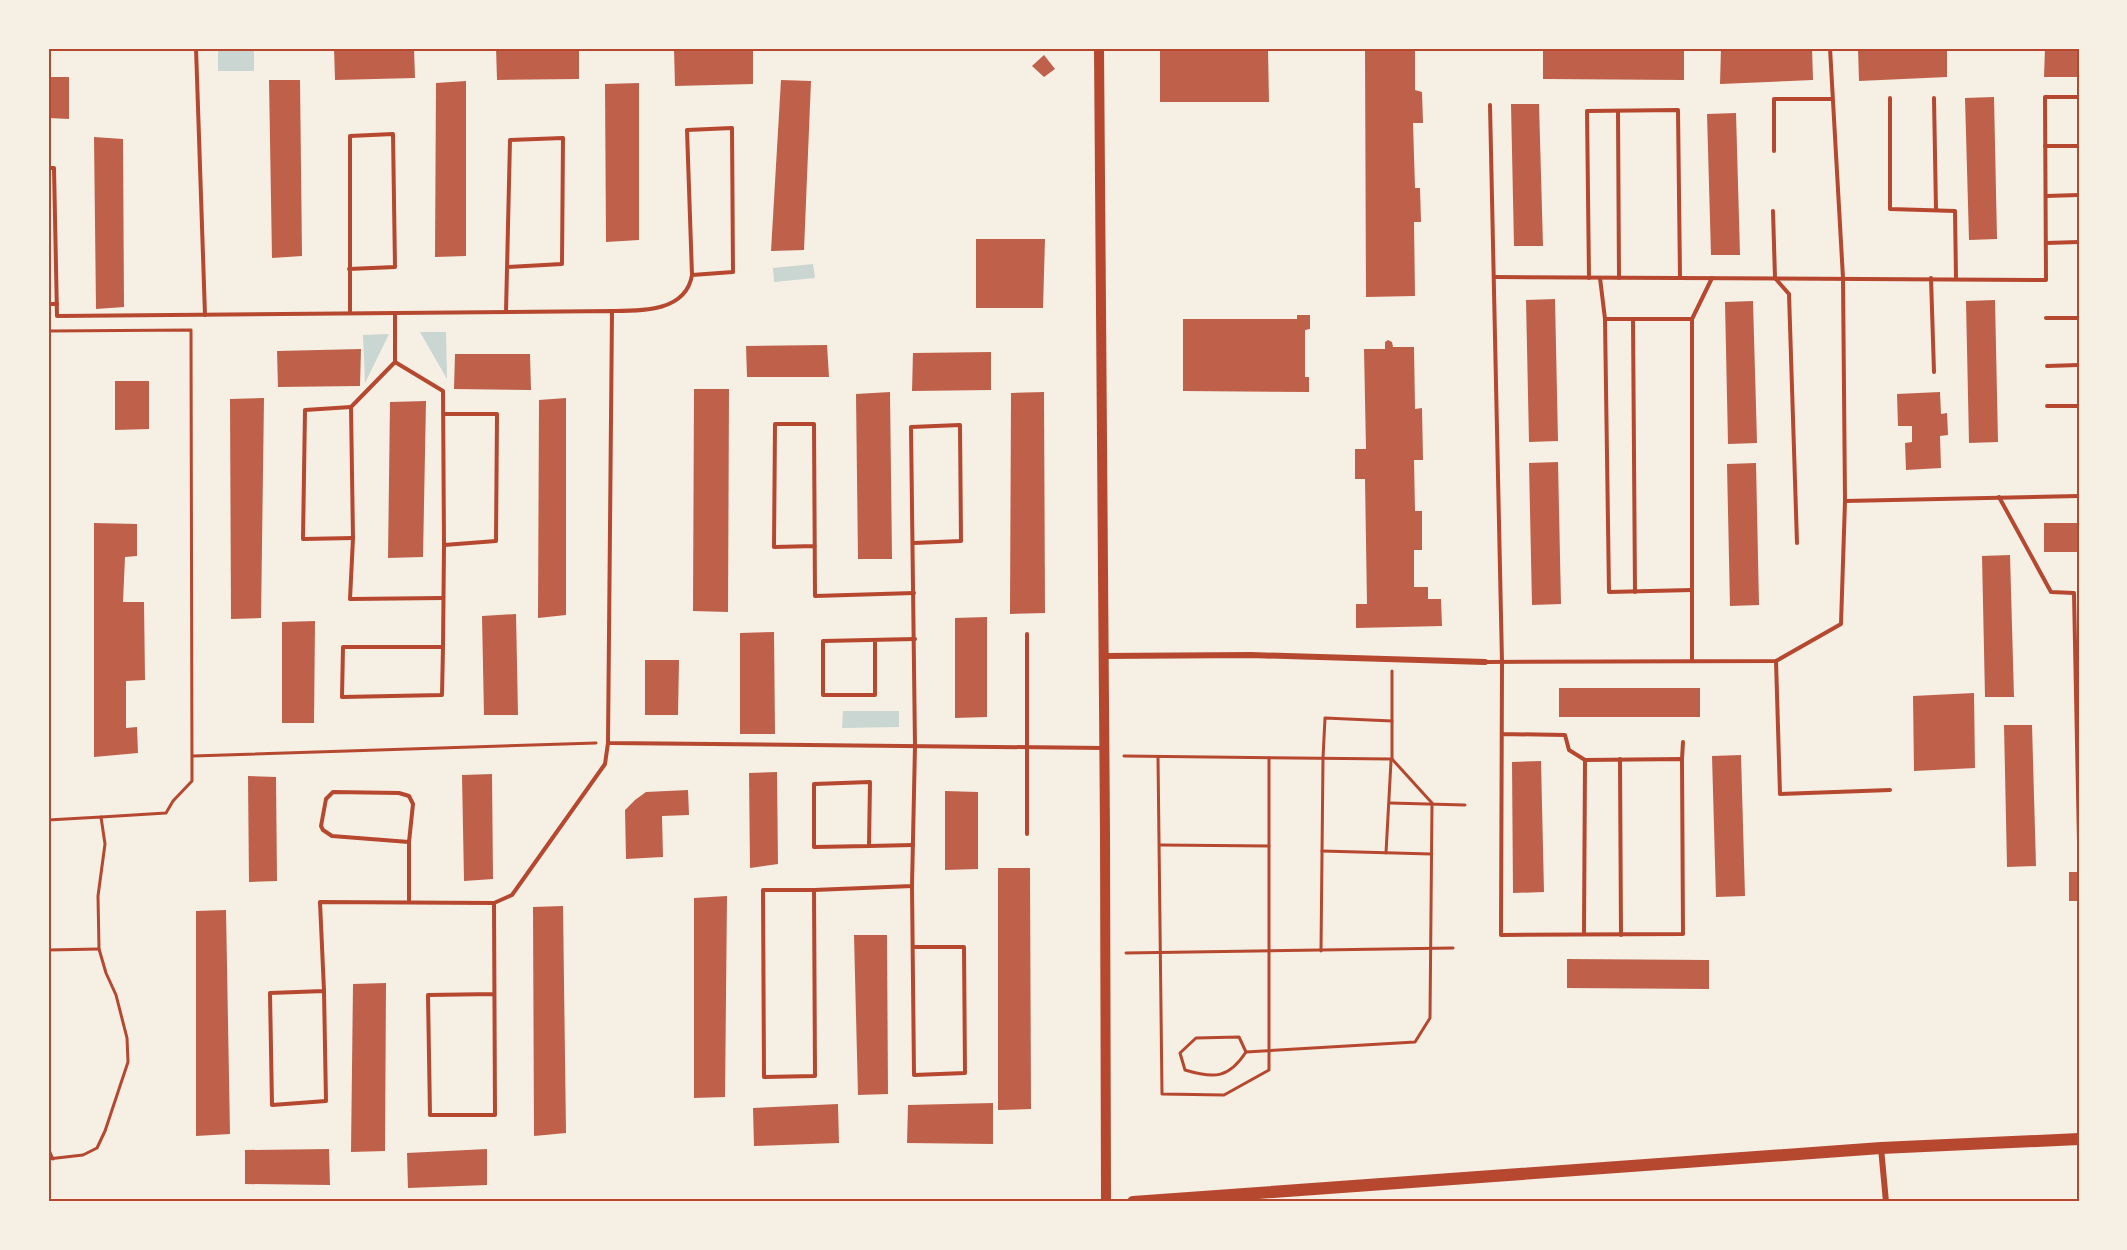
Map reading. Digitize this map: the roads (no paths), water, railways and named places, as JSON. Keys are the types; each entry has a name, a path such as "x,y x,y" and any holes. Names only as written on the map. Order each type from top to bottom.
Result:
{"main road":[{"path":"1133,1202 1881,1148 2079,1139"}],"street":[{"path":"1099,48 1106,1202"},
{"path":"1103,656 1251,655 1485,662"},
{"path":"1881,1148 1886,1202"}],"lane":[{"path":"196,48 205,315"},
{"path":"1485,662 1776,661 1841,624 1845,501 1843,278 1830,48"},
{"path":"1494,277 2046,280 2045,97 2079,97"},
{"path":"1890,98 1890,209 1955,211 1956,278"},
{"path":"1934,98 1936,210"},
{"path":"1774,151 1774,99 1832,99"},
{"path":"1490,105 1502,662 1501,935 1683,934 1683,742"},
{"path":"1589,278 1587,111 1678,110 1680,278"},
{"path":"1618,111 1619,278"},
{"path":"48,168 54,168 57,316 643,310 665,305 682,297 690,286 692,275 687,130 732,128 734,272 692,275"},
{"path":"349,269 395,267 393,134 350,136 349,269 350,313"},
{"path":"506,312 507,267 510,140 563,138 562,264 507,267"},
{"path":"2045,146 2079,146"},
{"path":"2046,196 2079,195"},
{"path":"1773,211 1775,278 1789,294 1797,543"},
{"path":"2046,243 2079,242"},
{"path":"1600,278 1605,319 1609,592 1692,590"},
{"path":"1692,662 1692,319 1712,278"},
{"path":"1931,278 1934,372"},
{"path":"48,304 57,304"},
{"path":"324,991 270,993 272,1105 326,1101 324,991 320,902 494,903 512,895 605,764 608,743 612,311"},
{"path":"352,538 303,539 305,410 351,407 395,362 394,313"},
{"path":"2046,318 2079,318"},
{"path":"1605,319 1692,319"},
{"path":"1633,319 1635,592"},
{"path":"395,362 443,391 444,545 443,647 441,695 342,697 343,647 443,647"},
{"path":"2047,366 2079,365"},
{"path":"2047,406 2079,406"},
{"path":"351,407 351,598 443,598"},
{"path":"444,414 497,414 496,541 444,545"},
{"path":"815,546 774,547 775,424 814,424 815,546 815,596 915,593"},
{"path":"913,947 964,947 965,1073 914,1075 912,886 915,593 911,427 960,425 961,541 914,543"},
{"path":"1845,501 2079,496"},
{"path":"1999,497 2051,592 2074,593 2077,611 2079,842"},
{"path":"1027,634 1027,834"},
{"path":"875,640 875,696 823,694 823,641 915,639"},
{"path":"1776,661 1780,794 1890,790"},
{"path":"1502,734 1565,735 1569,750 1585,760 1682,759"},
{"path":"608,743 1104,748"},
{"path":"1620,759 1621,935"},
{"path":"1584,934 1585,760"},
{"path":"869,846 870,782 814,784 814,848 913,845"},
{"path":"409,842 327,834 321,825 326,799 333,792 399,793 409,796 413,804 409,842 409,902"},
{"path":"814,890 814,1076 765,1077 763,890 912,886"},
{"path":"494,903 495,1115 430,1115 428,995 494,994"}]}
